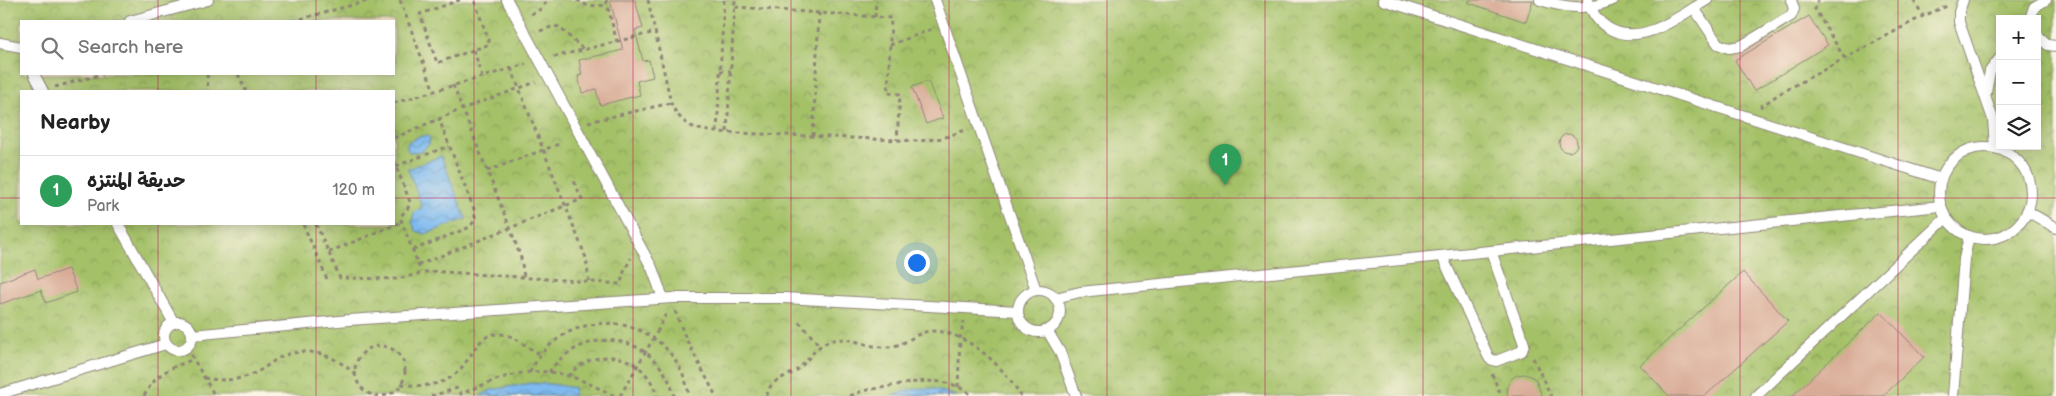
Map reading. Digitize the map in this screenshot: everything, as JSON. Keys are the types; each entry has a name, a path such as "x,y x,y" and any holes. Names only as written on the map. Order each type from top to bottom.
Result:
{"lane":[{"path":"134,20 208,0"},
{"path":"507,0 668,298"},
{"path":"935,0 1036,290"},
{"path":"1383,0 1941,179"},
{"path":"1540,0 1568,8 1613,0"},
{"path":"1589,4 1602,24 1620,33 1629,35 1656,29 1707,0"},
{"path":"1694,8 1718,44 1723,47 1735,48 1791,16 1794,9 1791,0"},
{"path":"2031,15 2034,7 2046,0"},
{"path":"1962,1 1959,12 1961,32 1986,97 1995,129 1995,148"},
{"path":"2041,39 2048,45 2056,46"},
{"path":"0,43 20,47"},
{"path":"0,50 20,47"},
{"path":"1986,97 1990,71 1998,60"},
{"path":"35,75 42,90"},
{"path":"1981,147 1995,148 2010,154 2022,165 2029,179 2031,195 2027,211 2018,225 2003,235 1986,239 1969,236 1956,229 1946,218 1941,206 1939,193 1941,179 1951,162 1968,150 1981,147"},
{"path":"1055,298 1080,292 1941,206"},
{"path":"2027,211 2056,228"},
{"path":"1756,396 1946,218"},
{"path":"119,225 174,323"},
{"path":"1953,396 1964,259 1969,236"},
{"path":"1442,256 1492,361 1519,353 1523,348 1524,341 1491,251"},
{"path":"1036,290 1046,291 1055,298 1058,304 1059,316 1056,322 1047,330 1036,331 1025,326 1019,317 1018,305 1025,295 1036,290"},
{"path":"192,335 349,320 668,298 784,298 1018,311"},
{"path":"179,322 187,326 192,335 190,344 187,347 178,350 166,344 165,331 167,328 179,322"},
{"path":"1047,330 1060,352 1076,396"},
{"path":"0,394 166,344"}],"path":[{"path":"297,20 370,0"},
{"path":"400,0 434,91"},
{"path":"460,0 420,14 438,62 490,44 474,0"},
{"path":"531,14 541,9 548,0"},
{"path":"577,0 588,6 607,5"},
{"path":"606,0 616,42"},
{"path":"648,0 671,103 679,117 692,127 717,132 931,141 960,133 978,125"},
{"path":"717,132 724,0"},
{"path":"727,132 735,0"},
{"path":"875,17 876,0"},
{"path":"1819,0 1816,3 1815,9 1844,59"},
{"path":"1914,0 1923,16"},
{"path":"1748,118 1779,94 1923,16 1962,1"},
{"path":"735,7 891,18 888,93 900,94 897,140"},
{"path":"813,136 819,13"},
{"path":"890,45 944,24"},
{"path":"540,30 549,27 559,27 584,50"},
{"path":"395,103 511,68 655,32"},
{"path":"474,50 482,77"},
{"path":"511,68 586,258 589,281"},
{"path":"720,71 731,71"},
{"path":"46,90 99,75"},
{"path":"207,75 208,90"},
{"path":"238,75 246,90"},
{"path":"395,138 549,77"},
{"path":"453,85 510,228 524,277"},
{"path":"575,126 671,103"},
{"path":"413,250 470,227 476,220 475,212 439,119"},
{"path":"487,171 559,144"},
{"path":"421,272 402,222 401,216 408,208 410,202 396,166 449,146"},
{"path":"418,264 582,200 574,182"},
{"path":"395,225 402,222"},
{"path":"303,225 327,279"},
{"path":"316,225 340,278 392,280 421,272 439,271 621,284 625,268 640,245"},
{"path":"329,252 395,225"},
{"path":"620,396 657,332 668,298"},
{"path":"668,298 680,326 716,396"},
{"path":"958,387 960,338 968,308"},
{"path":"799,322 820,346"},
{"path":"530,372 541,354 555,340 572,330 597,323 622,324 646,333 667,349 682,370 689,396"},
{"path":"767,396 774,382 800,367 820,346 827,342 842,338 851,339 874,348 884,348 903,343 920,332 928,331 949,334 960,338 985,355 999,367 1021,396"},
{"path":"401,384 428,388 454,381 466,369 480,342 494,334 510,336 541,354"},
{"path":"549,372 556,363 574,348 596,341 619,341 641,349 659,364 666,373 674,396"},
{"path":"204,378 224,380 245,377 265,368 281,357 306,351 330,356 340,362 356,375 363,389 379,396 392,392 401,384 405,374 402,359 391,349 383,346 376,347 362,354 358,360 356,375"},
{"path":"187,347 215,396"},
{"path":"1523,348 1536,362 1551,396"},
{"path":"568,376 590,359 609,356 618,357 643,370 654,386 657,396"},
{"path":"144,396 158,376 168,369 194,359"},
{"path":"1490,359 1493,377 1501,396"},
{"path":"430,396 458,388 461,394 499,378 530,372 549,372 568,376 614,396"},
{"path":"850,396 870,388 922,380 937,381 958,387 973,396"}],"green space":[{"path":"0,0 2056,0 2056,396 0,396"}],"water":[{"path":"420,136 428,136 430,139 429,144 422,151 409,152 407,143"},
{"path":"441,156 466,219 425,234 416,231 412,222 414,213 422,207 408,169"},
{"path":"531,383 575,388 573,396 480,396 491,390"},
{"path":"922,388 935,389 956,396 889,396"}],"building":[{"path":"610,0 635,0 643,28 635,30 643,61 649,60 653,77 637,81 640,95 600,105 596,89 582,93 578,76 582,75 579,60 623,50"},
{"path":"1469,0 1533,0 1526,22 1469,3"},
{"path":"1809,16 1828,45 1754,91 1735,60"},
{"path":"928,81 943,118 926,124 912,87"},
{"path":"1564,134 1572,134 1577,139 1575,150 1564,152 1559,147 1559,139"},
{"path":"35,269 38,279 68,269 77,292 46,303 41,290 0,304 0,282"},
{"path":"1743,272 1788,321 1705,396 1669,396 1640,365"},
{"path":"1881,312 1924,357 1883,396 1792,396"},
{"path":"1524,374 1536,380 1542,396 1507,396 1508,385 1511,379 1517,375"}],"place":[{"name":"حديقة المنتزه","path":"1225,185"}]}
